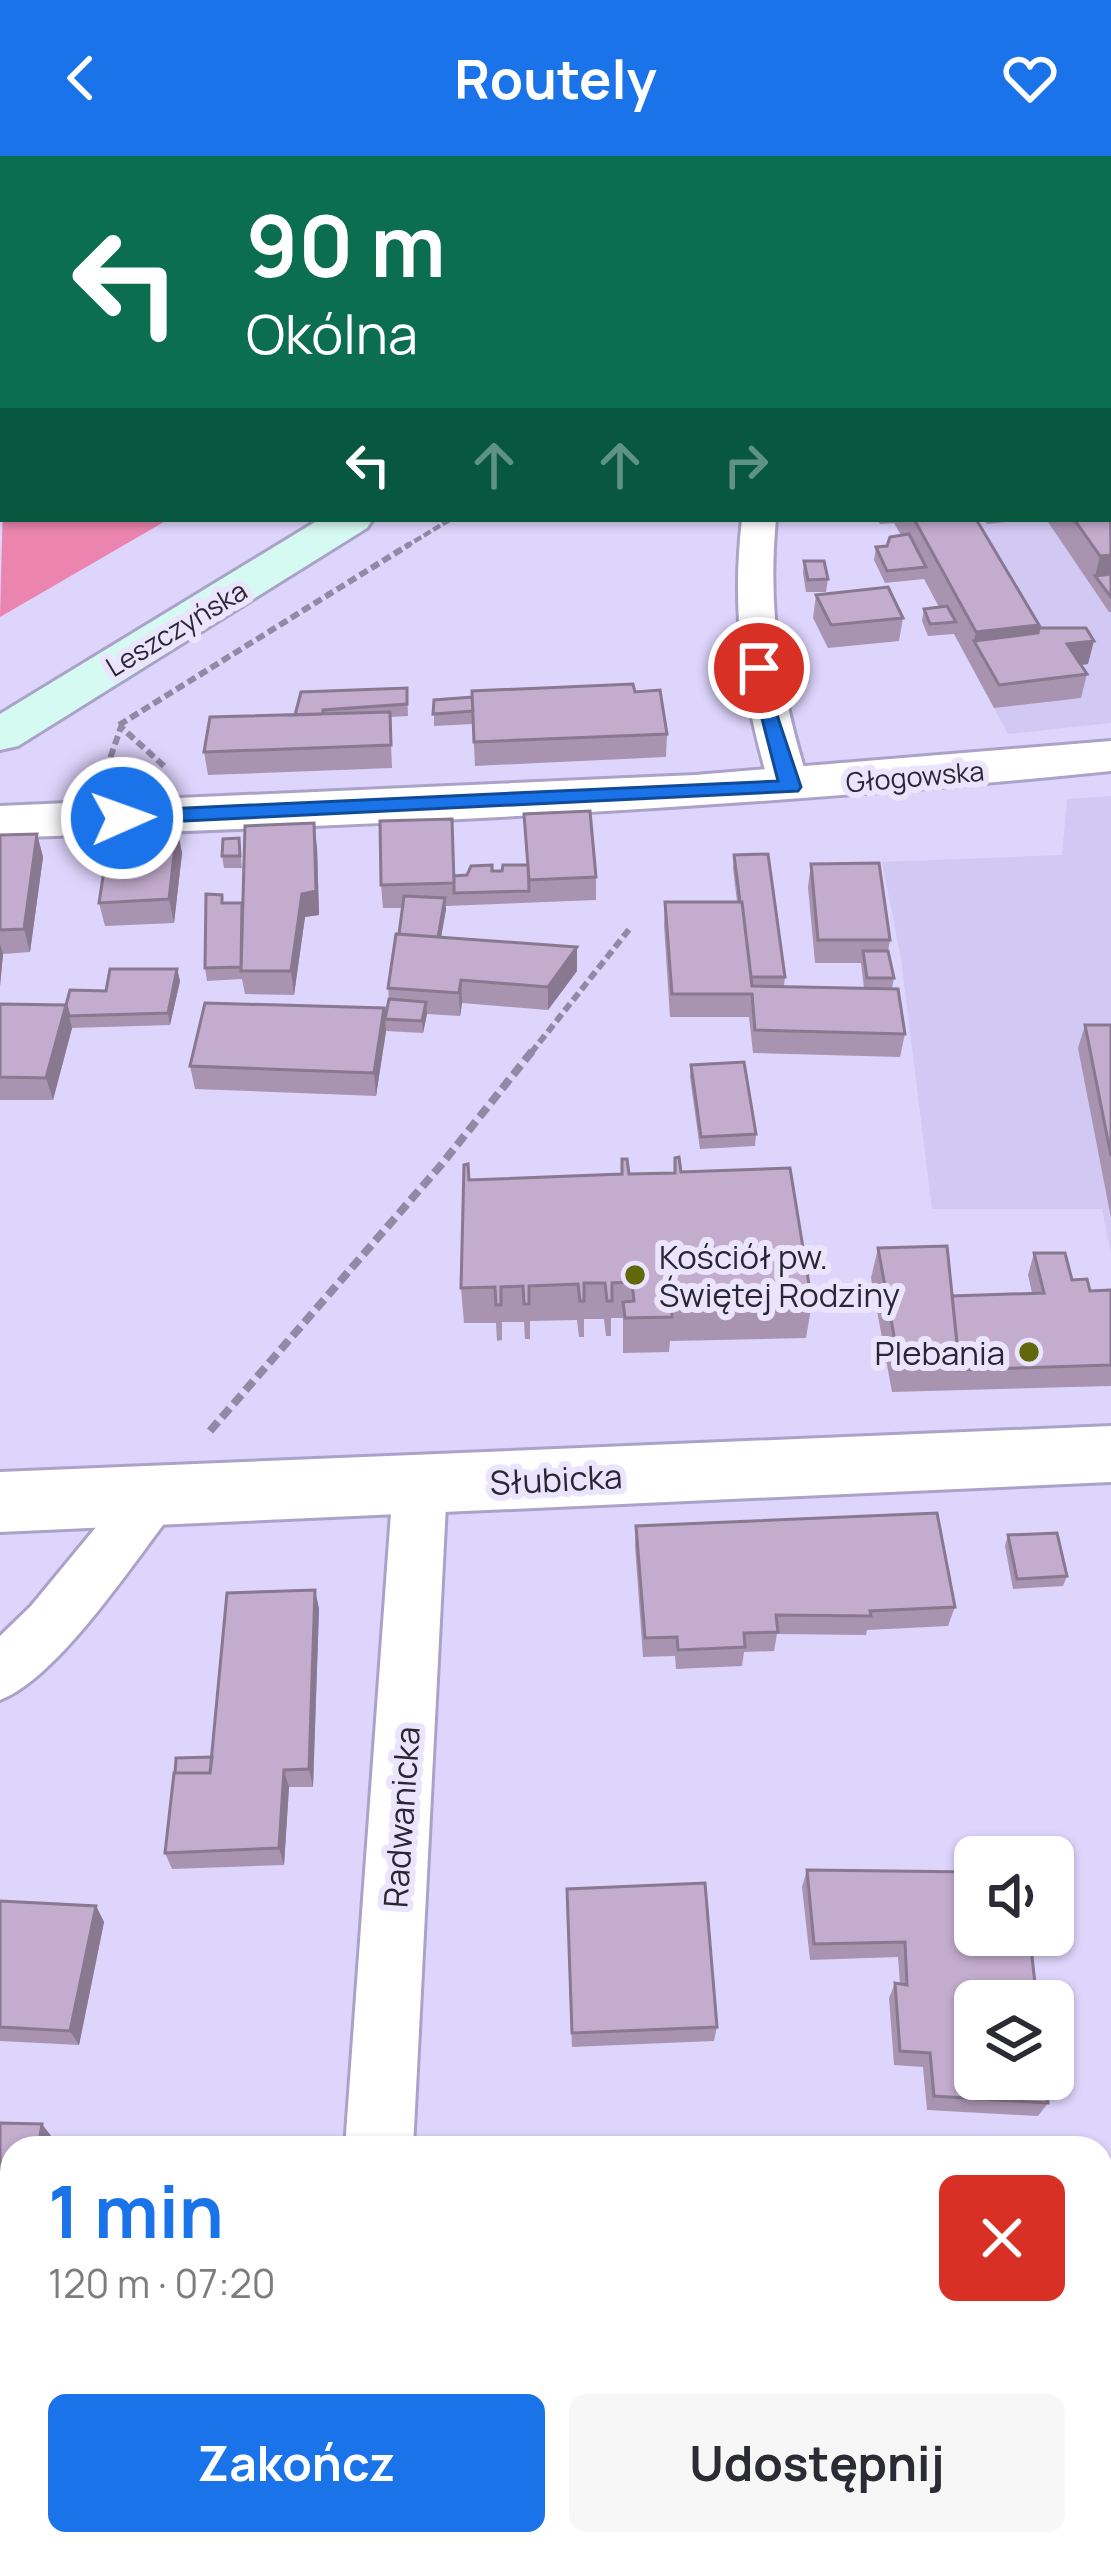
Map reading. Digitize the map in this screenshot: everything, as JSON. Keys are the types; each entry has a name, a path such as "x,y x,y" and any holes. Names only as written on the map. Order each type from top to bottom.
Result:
{"main road":[{"name":"Leszczyńska","path":"0,735 346,522"}],"street":[{"path":"760,522 755,638 768,718 790,787"},
{"name":"Głogowska","path":"0,822 790,787 1111,756"},
{"name":"Słubicka","path":"0,1502 1110,1460"},
{"name":"Radwanicka","path":"380,2136 420,1485"},
{"path":"0,1675 51,1624 154,1496"}],"path":[{"path":"154,1496 441,1165 631,927"}],"shaded area":[{"path":"2,522 164,522 0,617"},
{"path":"894,522 1111,522 1111,723 1008,734"},
{"path":"1111,796 1111,1253 1102,1209 932,1209 901,959 882,862 1062,855 1067,799"}],"building":[{"path":"916,522 978,522 1039,625 976,632"},
{"path":"1076,522 1111,522 1111,555 1100,556"},
{"path":"909,534 926,567 887,571 876,547 887,546 890,537"},
{"path":"804,561 824,561 828,579 808,580"},
{"path":"1111,574 1111,597 1095,576"},
{"path":"888,587 903,618 831,625 816,595"},
{"path":"947,606 956,622 930,624 924,609"},
{"path":"1039,628 1086,628 1094,641 1067,644 1087,674 999,685 974,641 1038,633"},
{"path":"633,684 635,692 660,690 667,734 474,742 472,691"},
{"path":"407,688 407,704 295,715 301,692"},
{"path":"472,697 473,711 433,714 434,700"},
{"path":"390,712 391,745 204,752 210,717"},
{"path":"590,811 596,877 529,880 524,814"},
{"path":"452,819 454,883 381,885 380,821"},
{"path":"314,823 316,891 302,894 291,971 241,971 245,826"},
{"path":"177,829 169,899 99,903 110,831"},
{"path":"37,834 24,929 0,930 0,835"},
{"path":"239,838 240,856 222,856 223,839"},
{"path":"768,854 785,977 751,977 734,855"},
{"path":"879,863 890,940 818,940 811,864"},
{"path":"492,865 492,871 502,871 503,865 528,865 529,891 454,893 454,876 467,875 471,866"},
{"path":"206,894 222,895 222,903 242,903 241,967 205,968"},
{"path":"404,896 445,898 438,937 399,934"},
{"path":"665,902 742,902 752,986 898,989 905,1034 755,1030 752,994 672,994"},
{"path":"396,934 577,947 548,987 461,980 459,993 388,988"},
{"path":"863,951 888,951 894,978 867,978"},
{"path":"110,969 177,969 168,1013 69,1016 70,990 106,991"},
{"path":"389,999 426,1002 422,1021 385,1019"},
{"path":"205,1003 384,1008 374,1073 190,1066"},
{"path":"0,1004 66,1005 46,1078 0,1077"},
{"path":"1085,1025 1111,1025 1111,1156"},
{"path":"744,1062 756,1134 701,1137 691,1065"},
{"name":"Kościół pw. Świętej Rodziny","path":"679,1157 681,1172 790,1168 812,1303 671,1306 672,1317 625,1318 623,1302 634,1301 632,1282 612,1283 612,1301 607,1301 605,1283 584,1283 584,1301 580,1301 578,1284 529,1286 529,1304 524,1304 523,1286 501,1287 501,1305 496,1305 495,1287 461,1288 464,1165 468,1164 469,1180 622,1174 622,1159 627,1159 629,1174 675,1173 675,1158"},
{"path":"947,1246 959,1362 899,1363 878,1248"},
{"name":"Plebania","path":"1034,1253 1065,1253 1072,1280 1087,1279 1090,1291 1111,1290 1111,1365 957,1370 952,1296 1044,1293"},
{"path":"937,1513 955,1607 870,1611 871,1616 776,1615 778,1632 744,1633 745,1647 678,1650 677,1637 645,1638 636,1526"},
{"path":"1057,1533 1067,1576 1017,1579 1008,1535"},
{"path":"315,1590 309,1769 284,1770 279,1848 165,1853 174,1773 210,1773 227,1593"},
{"path":"212,1757 210,1773 175,1773 176,1758"},
{"path":"807,1870 954,1872 954,1956 1032,1956 1035,1980 954,1980 954,2097 934,2096 930,2053 900,2051 895,1983 907,1985 905,1942 814,1944"},
{"path":"705,1883 717,2027 572,2033 567,1889"},
{"path":"0,1901 96,1906 70,2031 0,2027"},
{"path":"0,2123 42,2124 40,2136 0,2136"}],"place":[{"name":"Kościół pw. Świętej Rodziny","path":"635,1275"},
{"name":"Plebania","path":"1029,1352"}],"route":[{"path":"122,818 790,787 768,718 759,668"}]}
